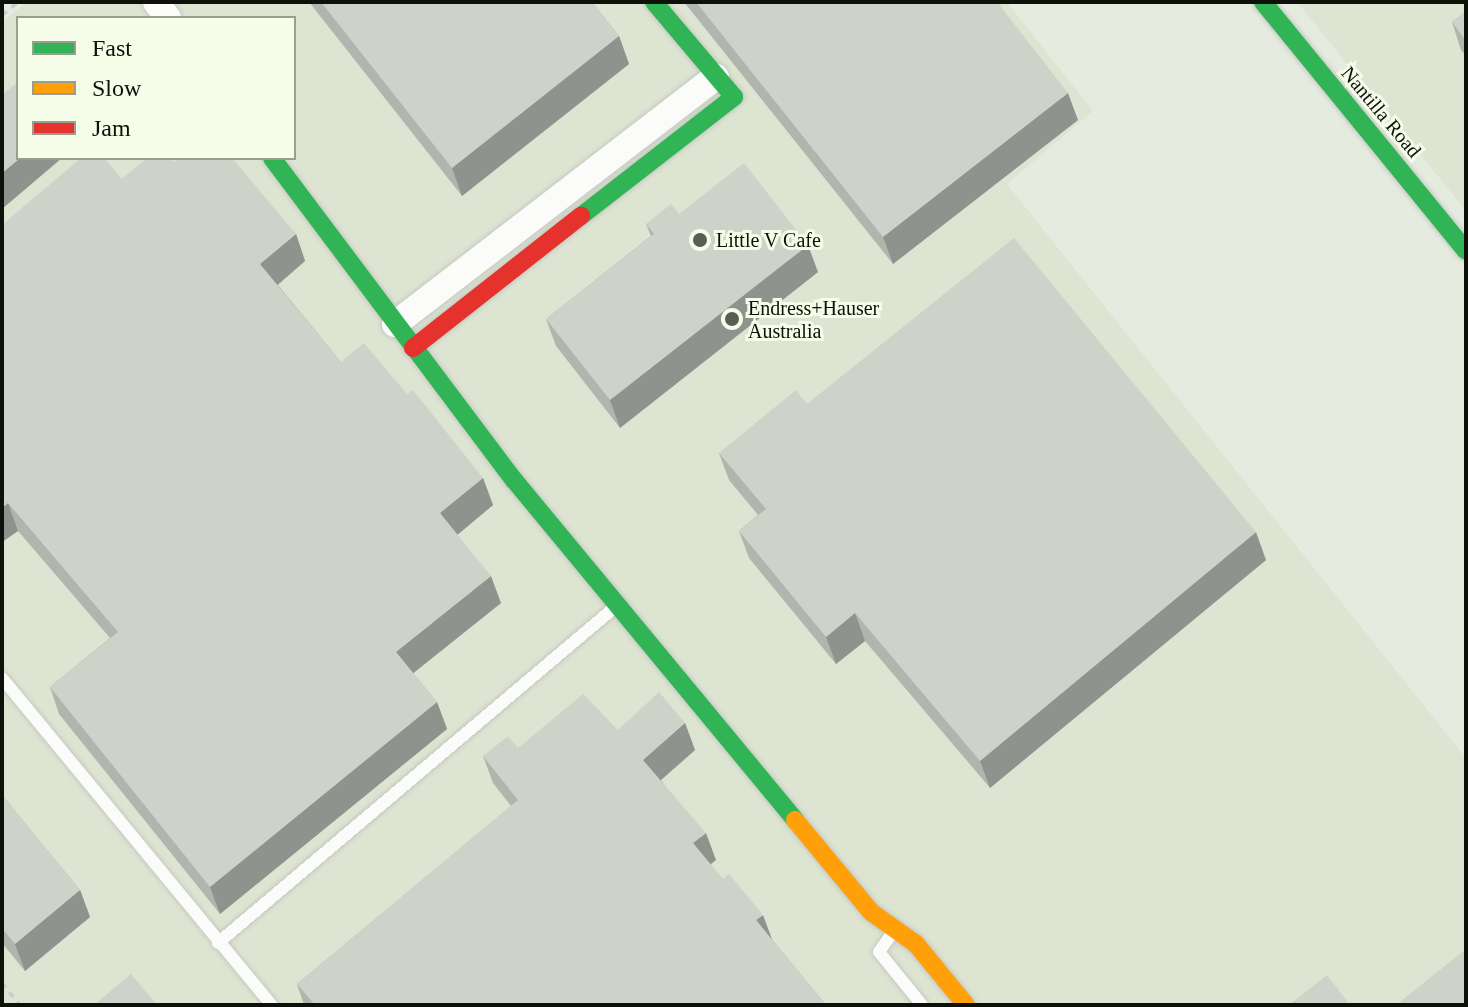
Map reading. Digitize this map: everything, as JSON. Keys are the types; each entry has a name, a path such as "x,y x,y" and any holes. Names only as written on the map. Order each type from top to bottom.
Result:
{"street":[{"path":"413,348 734,97 654,2"},
{"name":"Nantilla Road","path":"1263,2 1466,251"},
{"path":"395,324 716,77"},
{"path":"273,160 413,348 617,605 871,912 916,944 966,1005"}],"lane":[{"path":"218,943 617,605"},
{"path":"2,678 272,1005"},
{"path":"895,930 879,952 922,1005"}],"path":[{"path":"2,15 18,2"},
{"path":"2,983 20,1005"}],"shaded area":[{"path":"27,2 1007,2 1093,111 1007,184 1466,758 1466,1005 2,1005 2,22"},
{"path":"1297,2 1466,2 1466,211 1366,87"}],"building":[{"path":"321,2 592,2 619,36 452,168"},
{"path":"696,2 997,2 1068,93 883,237"},
{"path":"1466,11 1466,41 1452,22"},
{"path":"16,84 18,160 2,173 2,95"},
{"path":"79,160 106,160 122,179 145,160 234,160 296,234 260,264 341,362 364,343 407,394 413,390 483,478 440,513 491,576 396,652 437,702 210,887 50,687 118,632 8,503 2,508 3,224"},
{"path":"744,163 808,245 610,400 546,319 654,234 646,224 671,204 679,214"},
{"path":"1014,238 1256,532 980,761 855,613 826,637 739,531 766,509 719,453 796,390 807,404"},
{"path":"659,692 685,723 643,760 706,833 693,843 723,879 729,874 763,915 756,920 826,1005 315,1005 297,984 518,800 483,756 508,736 518,748 583,694 618,730"},
{"path":"2,795 80,890 15,944 2,928"},
{"path":"1466,949 1466,1005 1396,1005"},
{"path":"131,974 157,1005 94,1005"},
{"path":"1327,975 1350,1005 1289,1005"}],"traffic: fast":[{"path":"581,216 734,97 654,2"},
{"path":"1263,2 1466,251"},
{"path":"274,160 514,480 795,820"}],"traffic: slow":[{"path":"795,820 871,912 916,944 966,1005"}],"traffic: jam":[{"path":"413,348 581,216"}],"place":[{"name":"Little V Cafe","path":"700,240"},
{"name":"Endress+Hauser Australia","path":"732,319"}]}
